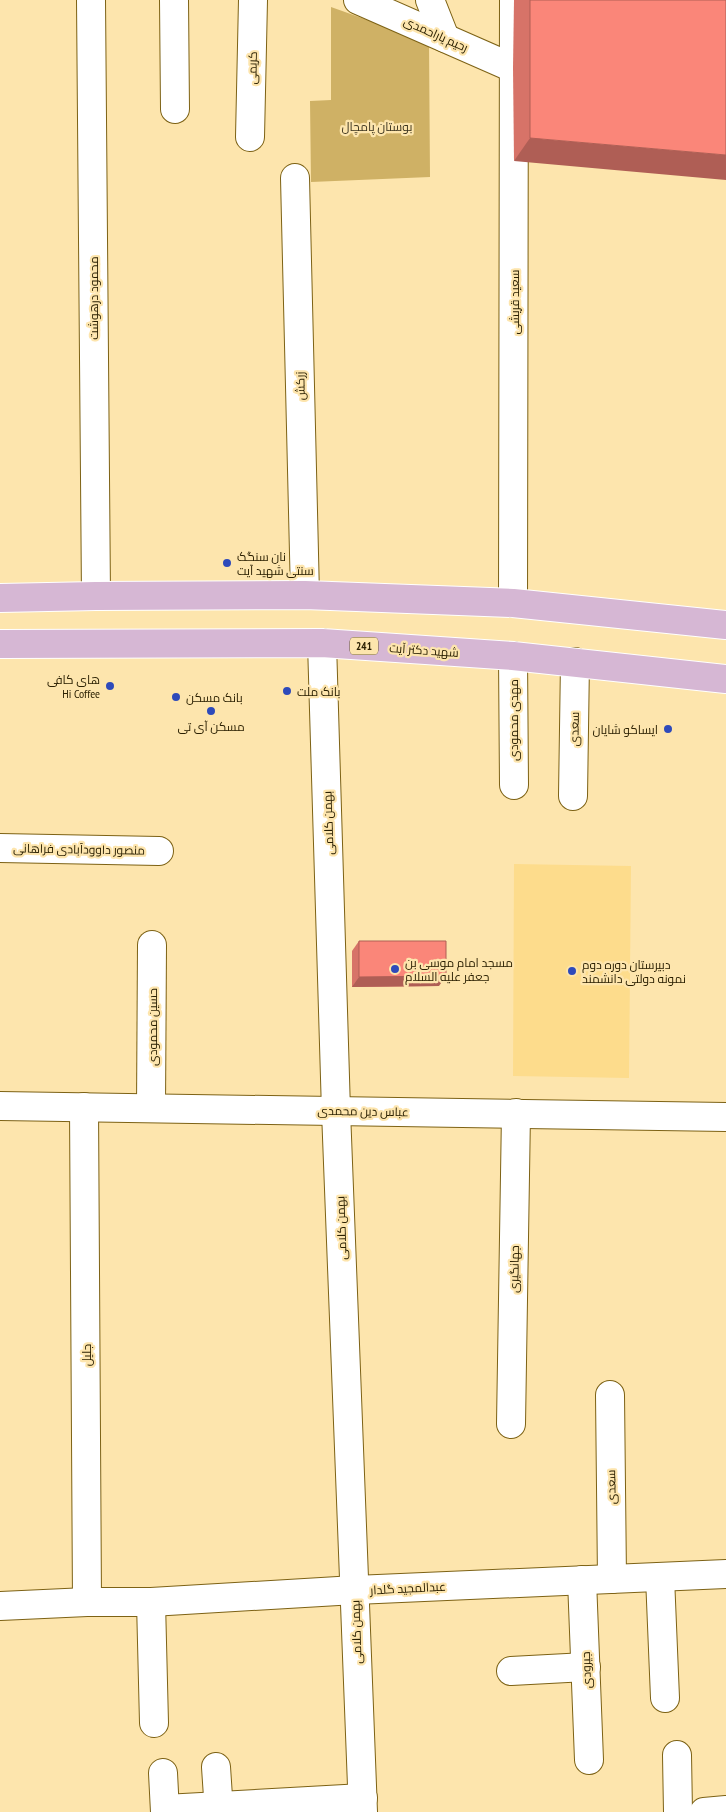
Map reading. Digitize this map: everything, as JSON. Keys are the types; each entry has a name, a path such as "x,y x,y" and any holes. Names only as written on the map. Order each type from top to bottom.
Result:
{"main road":[{"path":"0,598 305,595 513,603 726,625"},
{"name":"شهید دکتر آیت","path":"0,644 322,643 513,656 726,679"}],"street":[{"name":"محمود درهوشت","path":"91,0 96,596"},
{"path":"174,0 175,109"},
{"name":"کریمی","path":"250,137 253,0"},
{"name":"رحیم یاراحمدی","path":"358,0 513,68"},
{"path":"430,0 445,38"},
{"name":"سعید قریشی","path":"513,603 527,162 513,68 514,0"},
{"path":"513,68 551,69"},
{"name":"زرکش","path":"295,178 305,595"},
{"name":"بهمن کلامی","path":"322,643 336,1111 363,1805"},
{"name":"مهدی محمودی","path":"513,656 514,785"},
{"name":"سعدی","path":"572,796 575,662"},
{"name":"منصور داوودآبادی فراهانی","path":"0,848 159,850"},
{"name":"حسین محمودی","path":"151,1108 152,945"},
{"name":"عباس دین محمدی","path":"0,1106 726,1117"},
{"name":"جلیل","path":"84,1107 87,1602"},
{"name":"جهانگیری","path":"511,1424 516,1114"},
{"name":"سعدی","path":"610,1396 612,1579"},
{"name":"عبدالمجید گلدار","path":"0,1606 87,1602 151,1602 355,1590 726,1574"},
{"path":"660,1577 665,1698"},
{"name":"جیرودی","path":"582,1580 589,1760"},
{"path":"151,1602 154,1723"},
{"path":"511,1671 586,1667"},
{"path":"677,1755 678,1812"},
{"path":"216,1767 219,1809"},
{"path":"163,1773 165,1811 363,1805"},
{"path":"704,1812 726,1810"}],"shaded area":[{"name":"دبیرستان دوره دوم نمونه دولتی دانشمند","path":"514,864 631,866 629,1078 513,1076"}],"green space":[{"name":"بوستان پامچال","path":"331,7 429,42 430,177 311,182 310,101 331,100"}],"building":[{"path":"530,0 726,0 726,155 530,138"},
{"name":"مسجد امام موسی بن جعفر علیه السلام","path":"359,941 446,941 446,976 359,977"}],"place":[{"name":"نان سنگک سنتی شهید آیت","path":"227,563"},
{"name":"های کافی Hi Coffee","path":"110,686"},
{"name":"بانک ملت","path":"287,691"},
{"name":"بانک مسکن","path":"176,697"},
{"name":"مسکن آی تی","path":"211,711"},
{"name":"ایساکو شایان","path":"668,729"},
{"name":"مسجد امام موسی بن جعفر علیه السلام","path":"395,969"},
{"name":"دبیرستان دوره دوم نمونه دولتی دانشمند","path":"572,971"}]}
